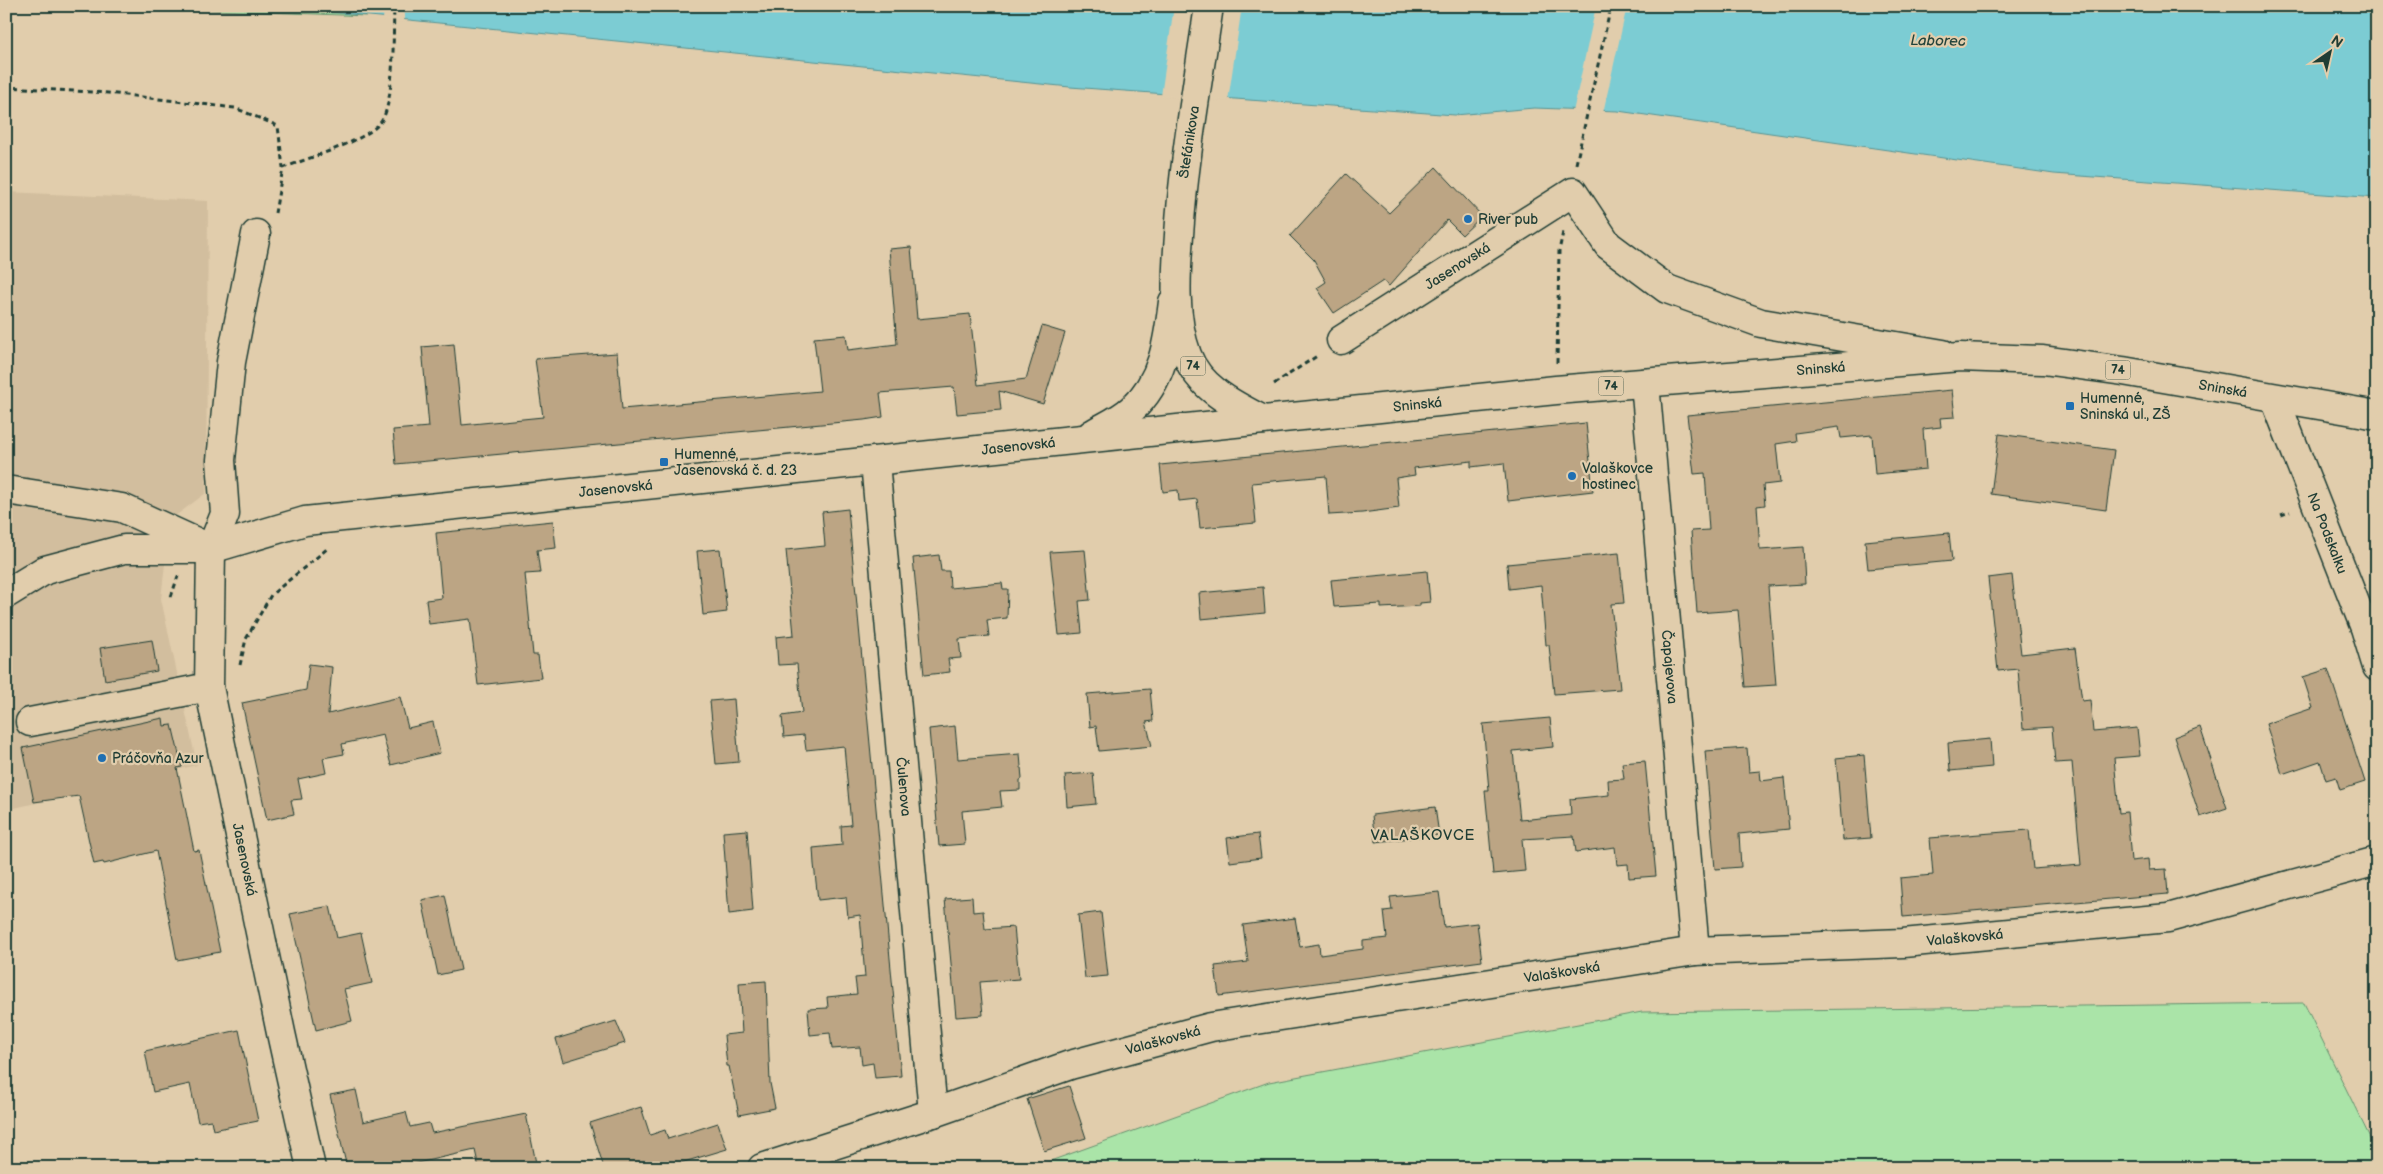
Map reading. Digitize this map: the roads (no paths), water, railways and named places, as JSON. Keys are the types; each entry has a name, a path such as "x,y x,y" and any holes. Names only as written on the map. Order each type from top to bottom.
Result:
{"street":[{"name":"Štefánikova","path":"1176,278 1182,185 1209,6"},
{"name":"Jasenovská","path":"1341,340 1573,192 1608,245 1667,289 1762,323 1960,357"},
{"path":"6,490 122,508 211,549 225,514 221,460 223,441 232,362 256,234"},
{"name":"74","path":"1176,278 1180,323 1187,355 1197,373 1212,389 1231,403 1263,420"},
{"path":"1084,438 1124,416 1152,386 1168,342 1176,278"},
{"name":"Sninská","path":"1263,420 1644,383 1960,357 2043,360 2123,371 2275,399 2377,415"},
{"name":"Čapajevova","path":"1644,383 1695,951"},
{"name":"Na Podskalku","path":"2275,399 2365,628 2377,667"},
{"name":"Jasenovská","path":"6,594 45,570 124,549 211,549 305,521 1263,420"},
{"name":"Čulenova","path":"875,462 933,1113"},
{"name":"Jasenovská","path":"211,549 209,687 311,1168"},
{"path":"30,722 209,687"},
{"name":"Valaškovská","path":"762,1168 933,1113 1070,1065 1211,1027 1695,951 1903,943 2168,918 2377,861"}],"water":[{"name":"Laborec","path":"247,6 2377,6 2377,198 2054,174 1618,111 1534,108 1455,115 1070,87 281,7"}],"place":[{"name":"River pub","path":"1468,219"},
{"name":"Humenné, Sninská ul., ZŠ","path":"2070,406"},
{"name":"Humenné, Jasenovská č. d. 23","path":"664,462"},
{"name":"Valaškovce hostinec","path":"1572,476"},
{"name":"Práčovňa Azur","path":"102,758"}],"district":[{"name":"VALAŠKOVCE","path":"1423,835"}]}
